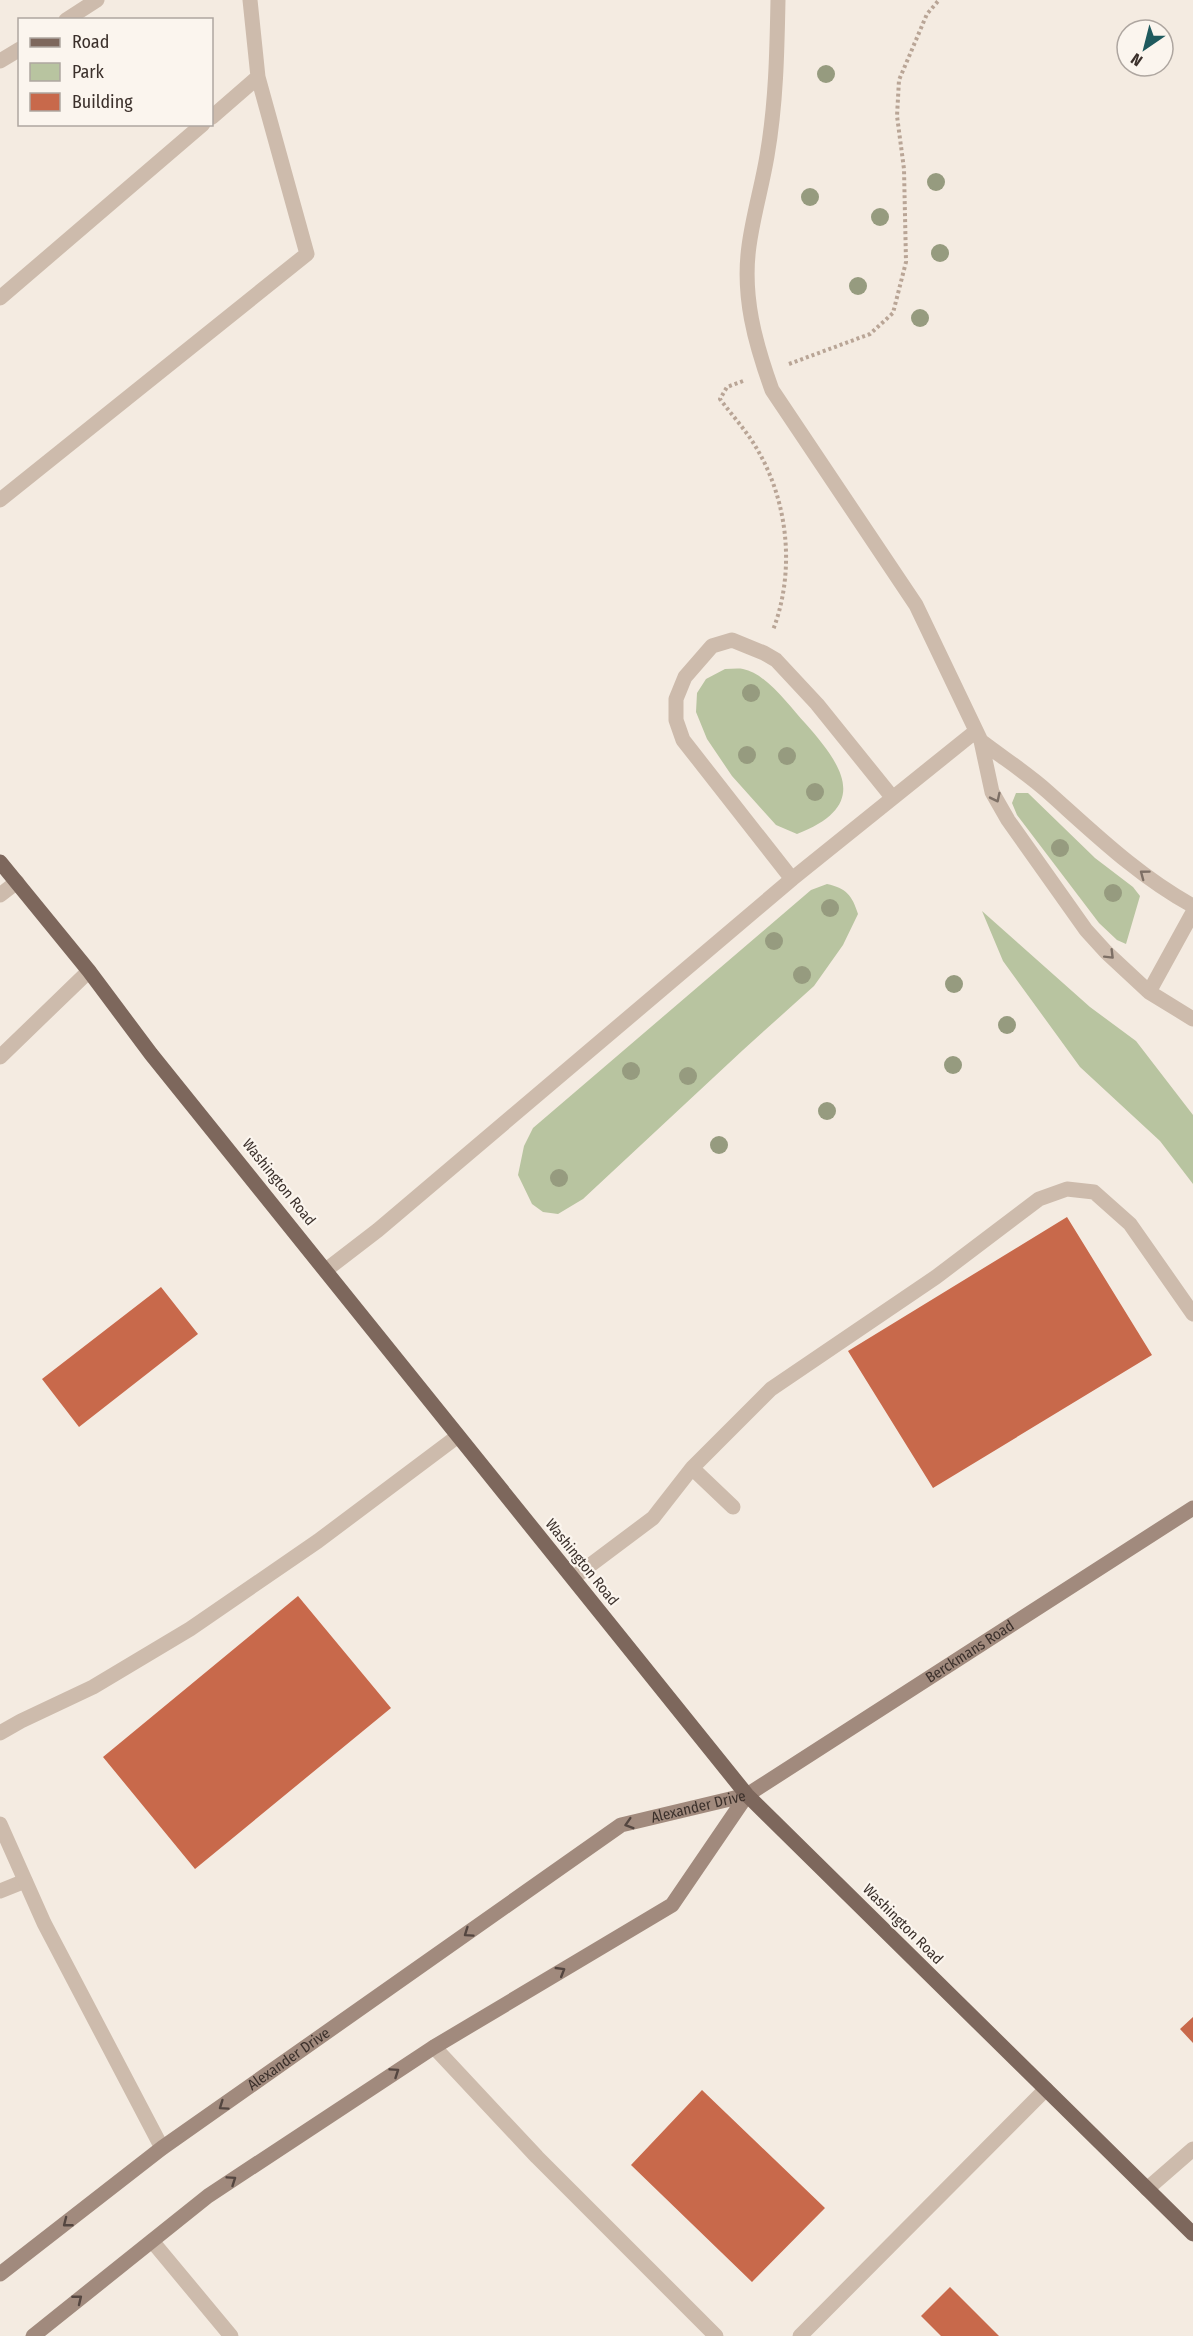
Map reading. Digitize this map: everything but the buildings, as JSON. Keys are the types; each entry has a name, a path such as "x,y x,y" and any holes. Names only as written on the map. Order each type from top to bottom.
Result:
{"main road":[{"name":"Washington Road","path":"0,862 89,971 151,1054 747,1795 1193,2234"},
{"name":"Berckmans Road","path":"747,1795 1193,1509"},
{"name":"Alexander Drive","path":"33,2336 208,2196 434,2047 672,1905 747,1795"},
{"name":"Alexander Drive","path":"0,2274 162,2148 621,1825 747,1795"}],"street":[{"path":"69,18 97,0"},
{"path":"0,500 307,254 258,77 250,0"},
{"path":"778,0 773,113 749,247 748,269 750,313 759,354 772,390 916,605 978,736 992,792 1008,820 1086,930 1149,993 1193,1019"},
{"path":"0,61 18,50"},
{"path":"213,116 258,77"},
{"path":"0,298 201,126"},
{"path":"792,879 683,740 676,720 676,699 685,677 712,646 732,640 776,660 817,704 892,797"},
{"path":"326,1270 378,1230 467,1152 892,797 978,736"},
{"path":"978,736 1033,779 1105,844 1140,872 1193,906"},
{"path":"0,895 17,882"},
{"path":"1149,993 1193,912"},
{"path":"0,1057 89,971"},
{"path":"573,1578 653,1518 692,1468 771,1389 936,1277 1039,1199 1067,1189 1094,1192 1130,1224 1193,1314"},
{"path":"0,1733 93,1686 190,1629 318,1541 458,1436"},
{"path":"692,1468 733,1507"},
{"path":"0,1824 44,1923 162,2148"},
{"path":"0,1892 25,1881"},
{"path":"434,2047 537,2157 716,2336"},
{"path":"800,2336 1046,2089"},
{"path":"1148,2189 1193,2149"},
{"path":"152,2241 231,2336"}],"path":[{"path":"764,653 782,608 788,549 782,515 769,472 754,444 720,399 727,387 870,334 893,313 906,262 904,169 897,116 899,80 927,14 939,0"}],"green space":[{"path":"725,669 752,672 769,684 819,739 830,755 839,770 843,784 842,798 835,811 820,823 797,834 776,825 732,776 707,739 696,712 697,693 706,679"},
{"path":"1016,793 1028,793 1095,858 1133,887 1140,896 1126,944 1117,940 1099,923 1017,815 1012,803"},
{"path":"827,884 844,890 858,914 843,945 814,986 583,1199 558,1214 543,1212 532,1204 518,1175 524,1146 533,1128 811,890"},
{"path":"982,911 1090,1007 1136,1041 1193,1115 1193,1184 1160,1141 1080,1067 1003,961"}]}
